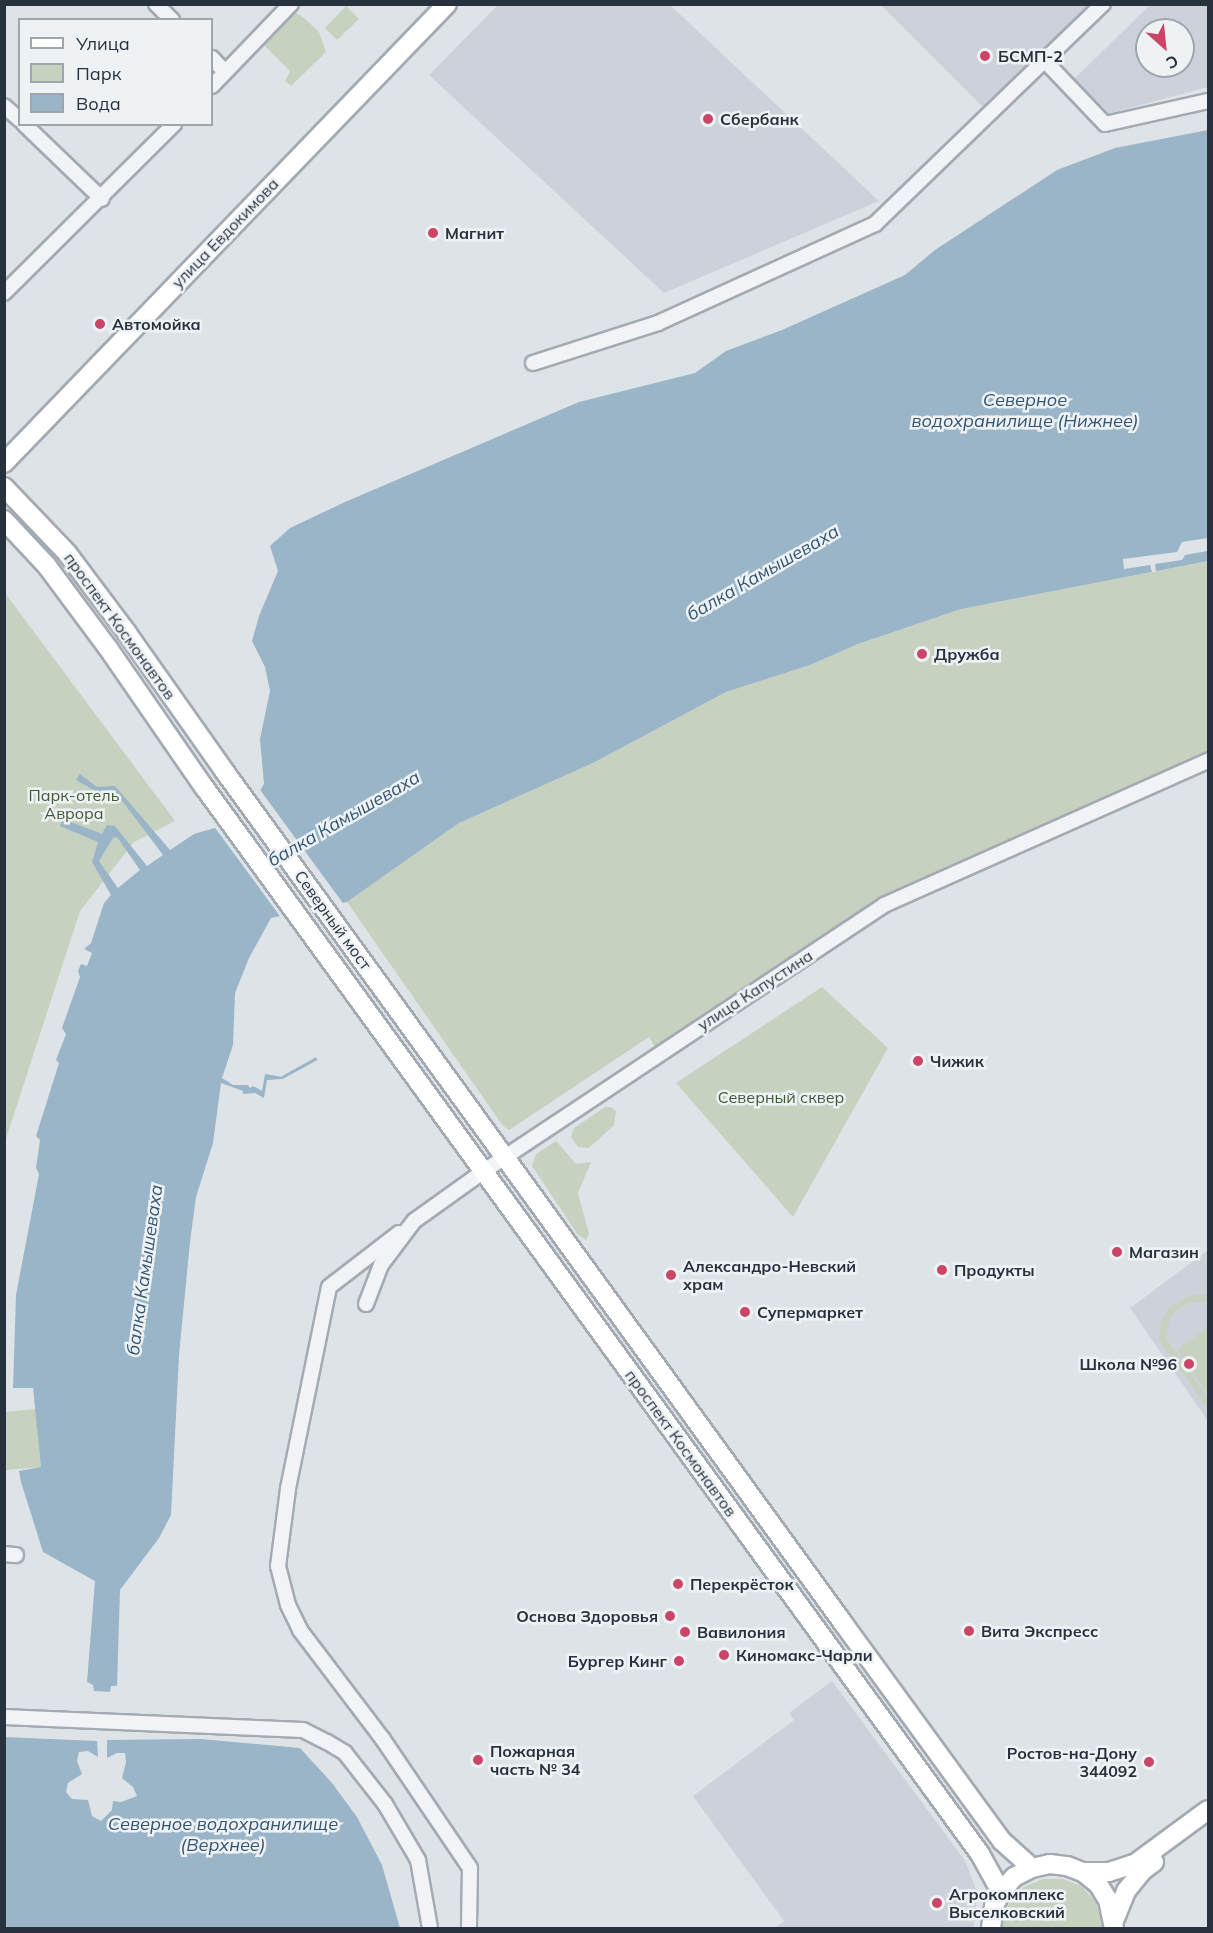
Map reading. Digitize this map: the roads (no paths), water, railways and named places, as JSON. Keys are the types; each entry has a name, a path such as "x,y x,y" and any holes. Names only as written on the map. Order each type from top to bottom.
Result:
{"main road":[{"name":"улица Евдокимова","path":"4,463 447,4"},
{"name":"проспект Космонавтов","path":"4,487 67,553 127,633 225,772"},
{"name":"проспект Космонавтов","path":"4,520 46,566 108,648 204,787"},
{"name":"Северный мост","path":"225,772 378,981"},
{"name":"Северный мост","path":"204,787 357,996"},
{"name":"проспект Космонавтов","path":"378,981 1002,1840 1032,1868"},
{"name":"проспект Космонавтов","path":"357,996 980,1854 1001,1892"},
{"path":"1083,1872 1109,1872 1136,1863 1209,1810"},
{"path":"1114,1925 1126,1891 1142,1871 1209,1821"},
{"path":"991,1929 994,1906 1001,1892 1014,1878 1032,1868 1050,1864 1067,1866 1083,1872 1098,1884 1108,1900 1114,1925"}],"street":[{"path":"156,4 170,18"},
{"path":"213,85 291,4"},
{"path":"533,363 658,323 875,224 1103,4"},
{"path":"213,59 225,72"},
{"path":"1045,61 1105,124 1209,101"},
{"path":"4,106 18,118"},
{"path":"26,126 102,199"},
{"path":"5,292 102,199 172,126"},
{"name":"улица Капустина","path":"366,1304 381,1265 414,1221 484,1171 884,904 1209,761"},
{"path":"414,1221 329,1287 288,1489 278,1566 288,1605 300,1630 382,1738 470,1868 469,1929"},
{"path":"4,1717 303,1730 345,1753 385,1803 418,1860 430,1929"}],"water":[{"name":"Северное водохранилище (Нижнее)","path":"1208,130 1208,561 961,609 858,644 810,665 726,692 593,763 459,823 347,902 271,918 249,958 235,993 233,1045 222,1078 233,1085 248,1085 250,1088 253,1086 262,1091 265,1074 282,1077 282,1079 267,1080 264,1098 255,1093 243,1094 243,1091 221,1083 213,1143 196,1197 190,1242 179,1355 171,1515 159,1538 120,1590 117,1686 111,1686 110,1692 94,1691 93,1685 87,1682 95,1581 43,1552 21,1482 19,1471 41,1467 33,1388 13,1388 16,1295 39,1174 36,1168 40,1140 36,1136 59,1063 56,1060 66,1034 62,1028 80,977 78,971 81,964 87,966 92,953 84,949 91,943 104,903 111,895 92,862 98,842 60,826 63,819 102,834 107,825 115,826 147,866 163,855 114,790 97,792 76,780 80,774 97,787 115,786 170,850 194,834 242,820 264,784 260,739 270,691 265,667 252,641 259,616 278,571 270,546 290,528 345,502 579,402 695,373 726,351 782,330 905,275 935,250 1057,170 1115,148","holes":["117,837 140,870 118,888 99,861 113,838"]},
{"name":"Северное водохранилище (Верхнее)","path":"4,1737 97,1741 98,1757 88,1751 79,1752 77,1761 82,1774 68,1783 66,1792 72,1799 88,1800 92,1816 101,1821 112,1810 113,1801 121,1802 137,1796 133,1787 122,1778 126,1762 125,1753 117,1753 107,1758 107,1740 200,1739 300,1748 332,1783 357,1817 382,1865 400,1928 7,1928 4,1916"}],"waterway":[{"path":"282,1077 315,1059"}],"place":[{"name":"БСМП-2","path":"985,56"},
{"name":"Сбербанк","path":"708,119"},
{"name":"Магнит","path":"433,233"},
{"name":"Автомойка","path":"100,324"},
{"name":"Дружба","path":"922,654"},
{"name":"Чижик","path":"918,1061"},
{"name":"Магазин","path":"1117,1252"},
{"name":"Продукты","path":"942,1270"},
{"name":"Александро-Невский храм","path":"671,1275"},
{"name":"Супермаркет","path":"745,1312"},
{"name":"Школа №96","path":"1189,1364"},
{"name":"Перекрёсток","path":"678,1584"},
{"name":"Основа Здоровья","path":"670,1616"},
{"name":"Вита Экспресс","path":"969,1631"},
{"name":"Вавилония","path":"685,1632"},
{"name":"Киномакс-Чарли","path":"724,1655"},
{"name":"Бургер Кинг","path":"679,1661"},
{"name":"Пожарная часть № 34","path":"478,1760"},
{"name":"Ростов-на-Дону 344092","path":"1149,1762"},
{"name":"Агрокомплекс Выселковский","path":"937,1903"}],"water label":[{"name":"балка Камышеваха","path":"763,573"},
{"name":"балка Камышеваха","path":"344,819"},
{"name":"балка Камышеваха","path":"145,1270"}],"park label":[{"name":"Парк-отель Аврора","path":"74,804"},
{"name":"Северный сквер","path":"781,1097"}]}
